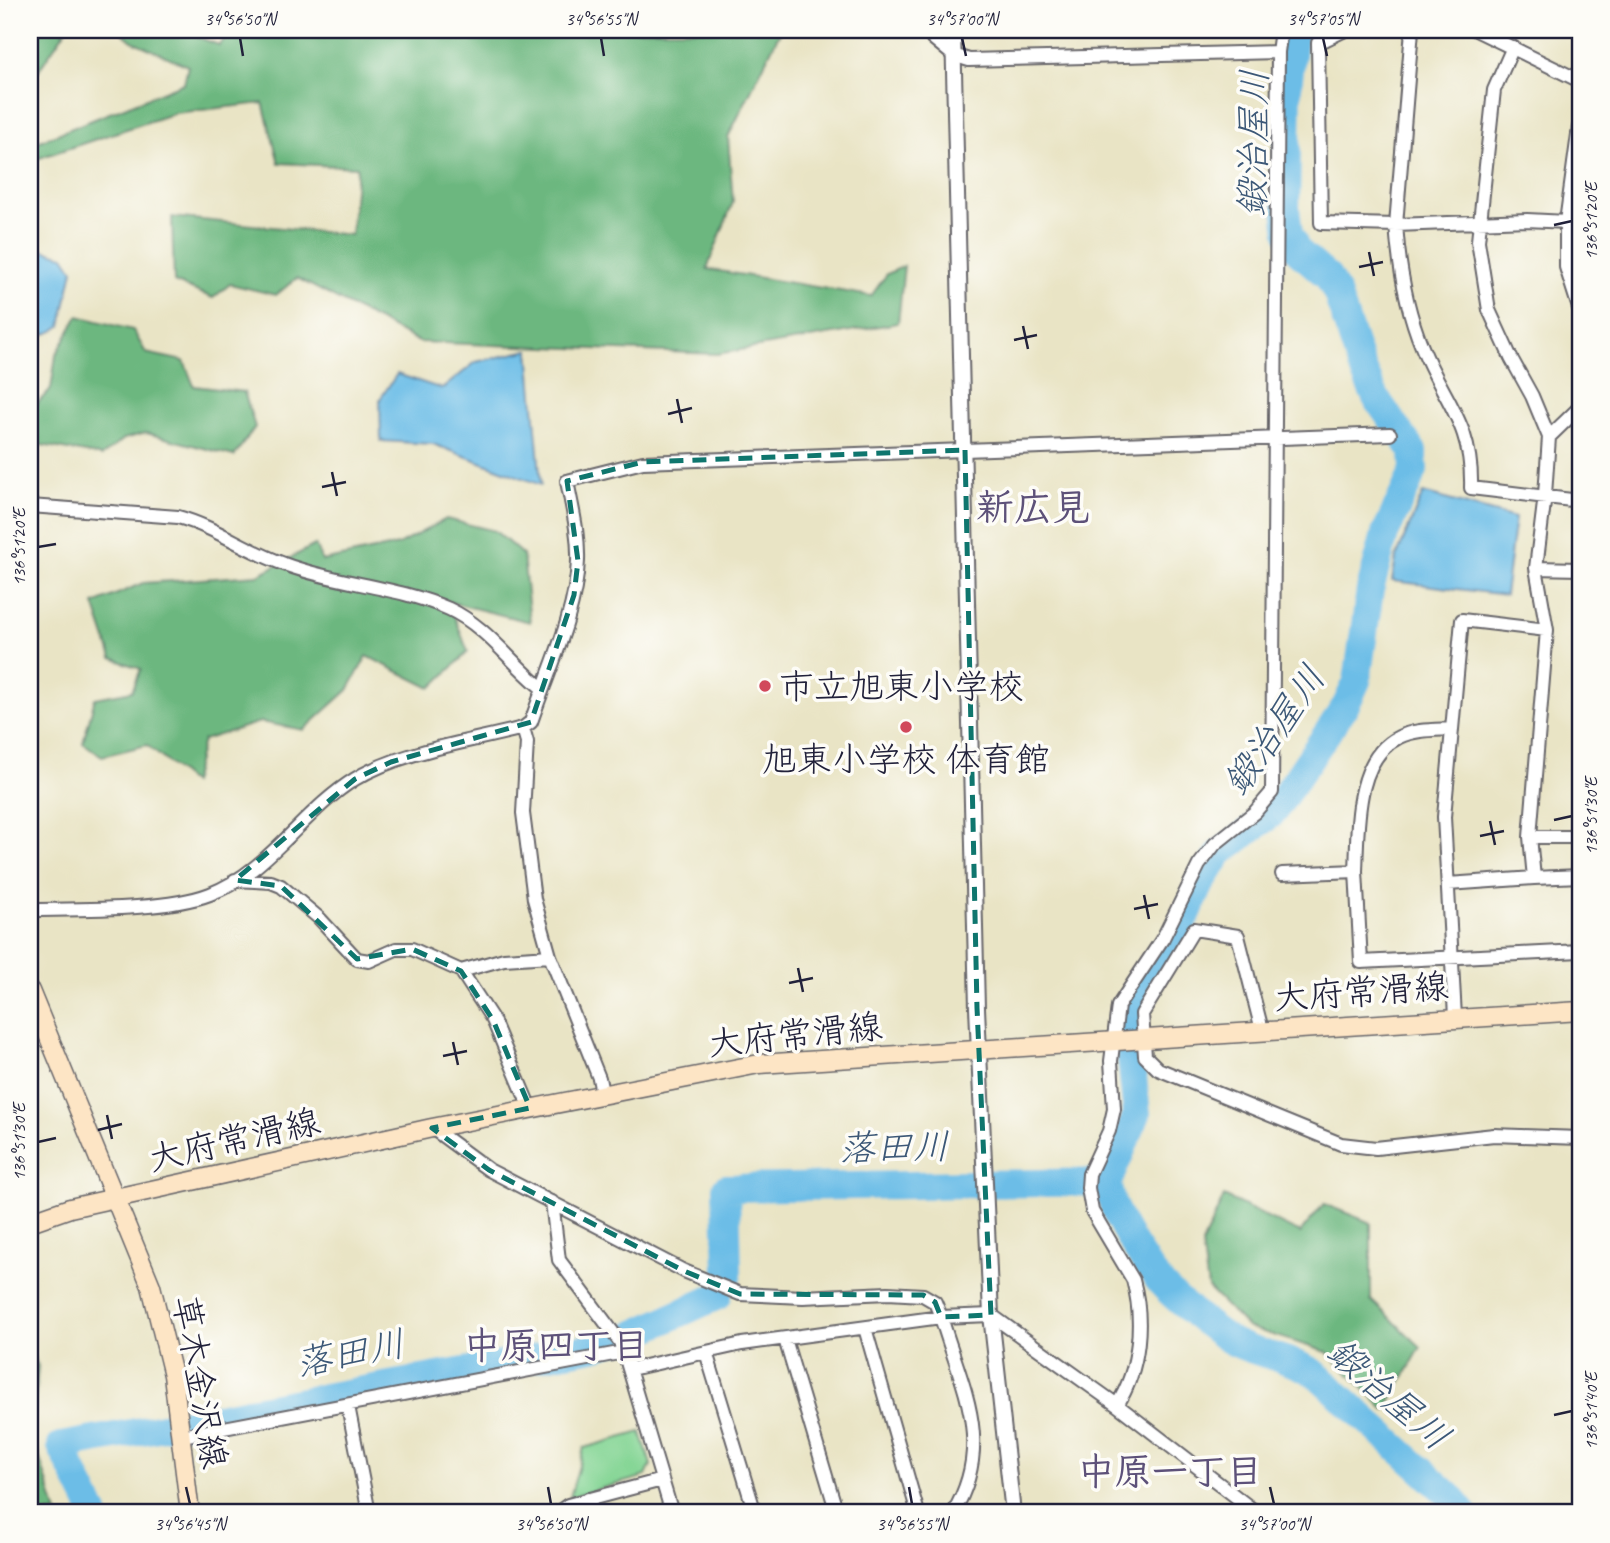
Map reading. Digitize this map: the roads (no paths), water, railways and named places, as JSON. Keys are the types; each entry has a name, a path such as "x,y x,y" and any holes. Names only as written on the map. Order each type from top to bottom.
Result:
{"main road":[{"name":"草木金沢線","path":"30,991 151,1286 168,1347 182,1436 190,1513"},
{"name":"大府常滑線","path":"30,1222 114,1199 432,1128 759,1064 979,1052 1262,1030 1580,1011"}],"street":[{"path":"923,30 953,55 969,60 1278,52"},
{"path":"953,30 979,1052 991,1315 1013,1513"},
{"path":"1281,30 1278,52 1272,792 1255,812 1214,844 1199,865 1163,938 1118,1006 1129,1040 1158,1069 1341,1144 1376,1148 1494,1135 1580,1138"},
{"path":"1345,30 1318,43 1321,223 1396,225 1480,224 1527,220 1567,222"},
{"path":"1412,30 1396,225 1399,262 1408,307 1434,373 1468,440 1471,488 1580,501"},
{"path":"1476,30 1580,81"},
{"path":"1513,47 1494,90 1478,241 1489,310 1532,396 1549,437 1536,568 1547,630 1530,837 1534,878"},
{"path":"1580,127 1567,222 1567,267 1580,307"},
{"path":"1549,437 1580,407"},
{"path":"30,910 176,903 210,894 262,859 318,806 355,779 391,762 523,728 531,722 574,595 577,572 576,522 567,481 643,462 1390,434"},
{"path":"30,506 177,517 198,522 245,549 286,565 449,609 476,626 542,688"},
{"path":"1536,568 1580,569"},
{"path":"1454,1017 1444,817 1462,620 1547,630"},
{"path":"523,728 527,742 523,813 534,899 550,956 599,1078 602,1093"},
{"path":"1452,729 1421,731 1397,738 1371,767 1366,778 1358,825 1356,871 1361,962 1452,960 1580,951"},
{"path":"1530,837 1580,837"},
{"path":"1282,874 1356,871"},
{"path":"1448,884 1580,876"},
{"path":"234,880 271,882 281,886 319,918 357,959 369,961 396,949 412,949 461,971 493,1020 530,1108"},
{"path":"1117,1405 1125,1392 1134,1363 1140,1319 1133,1280 1092,1211 1088,1188 1089,1174 1109,1131 1114,1109 1111,1061 1129,1040 1194,929 1237,936 1262,1030"},
{"path":"461,971 504,959 550,956"},
{"path":"432,1128 466,1156 684,1271 740,1294 803,1297 888,1293 923,1295 935,1302 974,1425 971,1473 953,1513"},
{"path":"552,1202 559,1260 620,1342 631,1368 672,1513"},
{"path":"631,1368 785,1339 941,1317 991,1315 1117,1405 1257,1513"},
{"path":"865,1328 918,1513"},
{"path":"785,1339 837,1513"},
{"path":"182,1436 624,1352"},
{"path":"706,1352 755,1513"},
{"path":"348,1406 369,1513"},
{"path":"557,1513 568,1505 662,1479"},
{"path":"588,1499 592,1513"}],"water":[{"path":"30,246 64,256 73,270 61,326 42,335 30,334"},
{"path":"529,350 541,485 433,444 381,441 380,399 397,374 442,389 476,362"},
{"path":"1423,493 1515,518 1505,595 1392,581 1396,558"}],"waterway":[{"name":"鍛治屋川","path":"1295,30 1288,86 1286,209 1289,233 1297,250 1328,277 1337,294 1361,365 1376,398 1413,451 1414,470 1385,534 1370,590 1357,681 1346,705 1273,813 1220,853 1201,884 1179,932 1133,1003 1130,1049 1137,1114 1108,1182 1109,1193 1127,1234 1153,1273 1174,1296 1235,1343 1297,1364 1316,1374 1450,1496 1464,1513"},
{"name":"落田川","path":"728,1275 726,1188 1108,1182"},
{"name":"落田川","path":"94,1513 61,1446 593,1347 630,1336 718,1296"}],"place":[{"name":"市立旭東小学校","path":"765,686"},
{"name":"旭東小学校 体育館","path":"906,727"}],"district":[{"name":"新広見","path":"1033,507"},
{"name":"中原四丁目","path":"556,1345"},
{"name":"中原一丁目","path":"1170,1471"}]}
